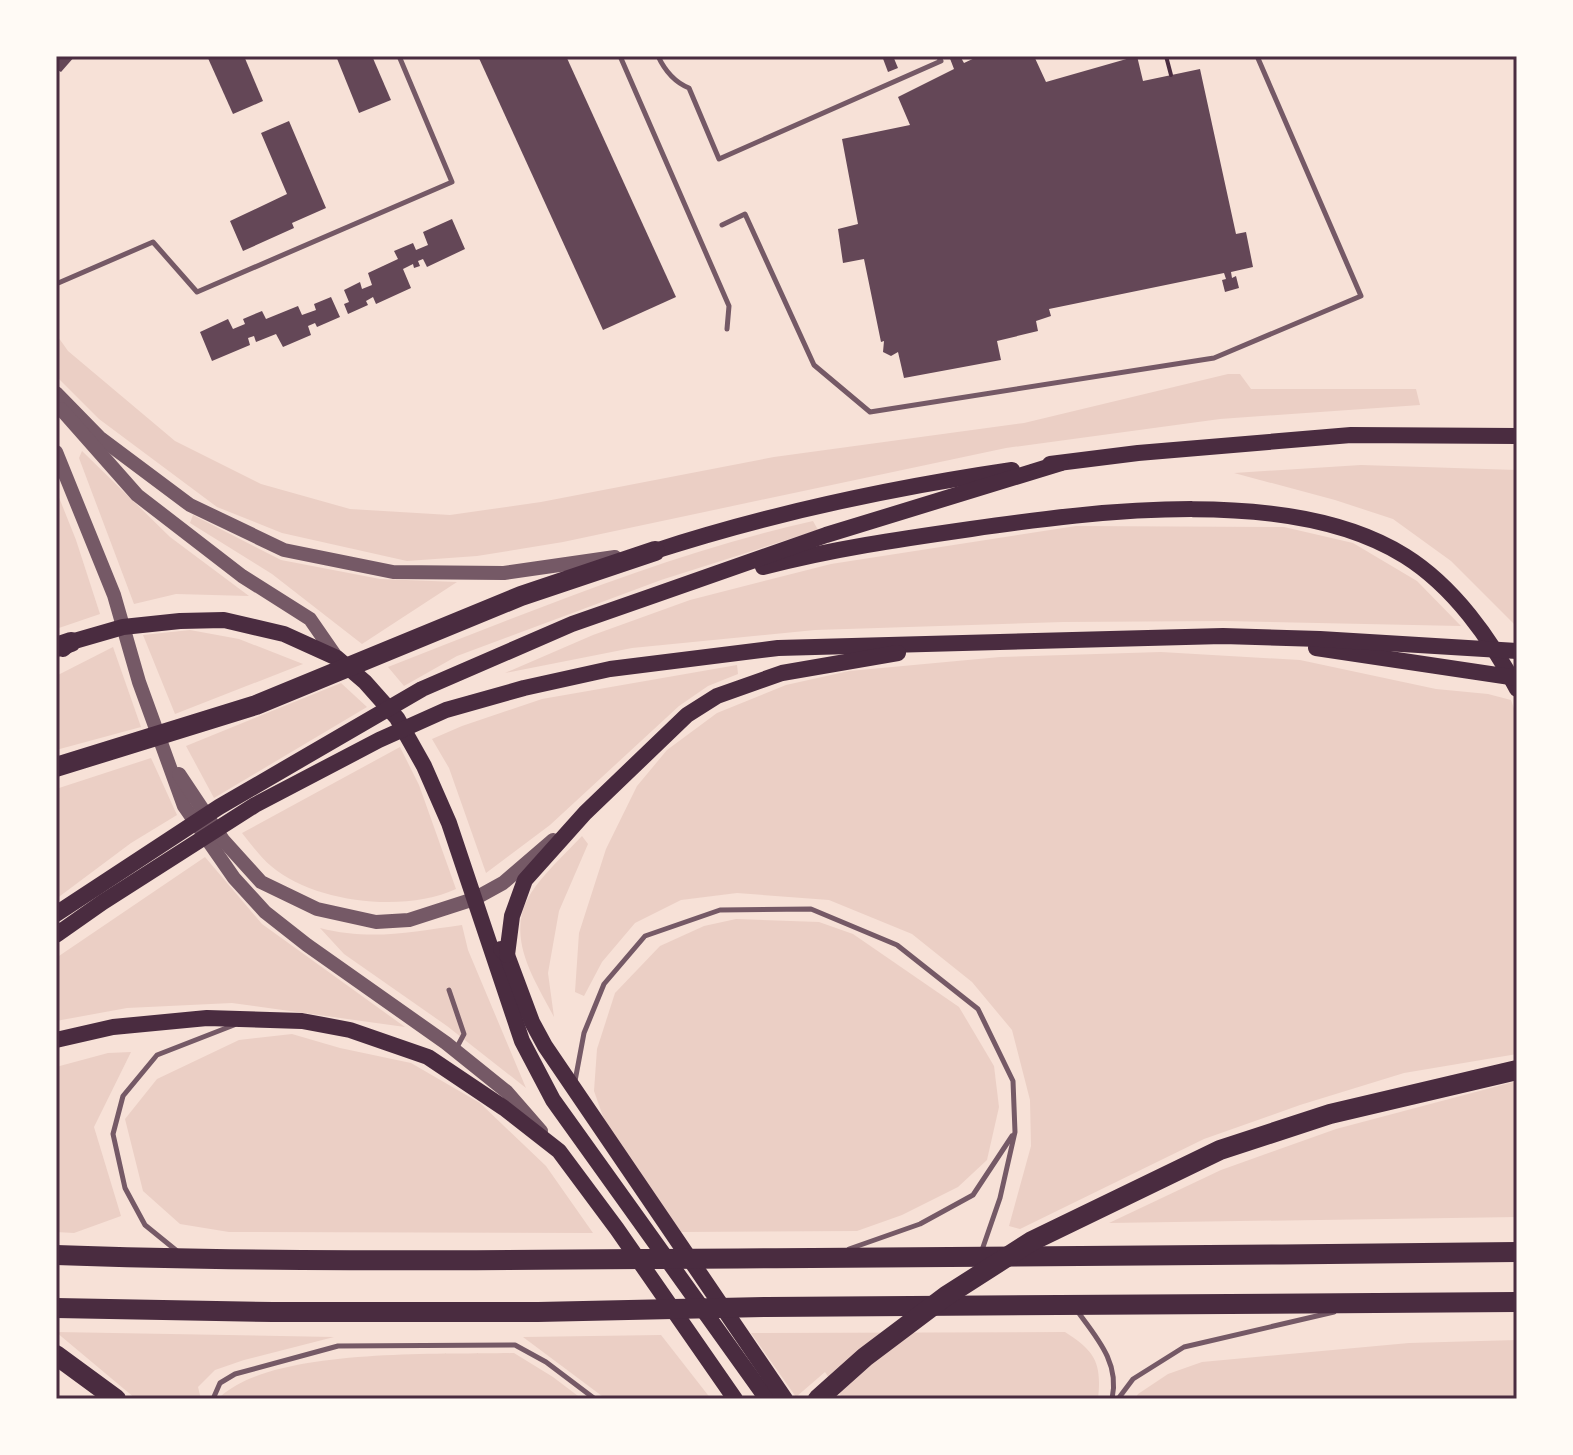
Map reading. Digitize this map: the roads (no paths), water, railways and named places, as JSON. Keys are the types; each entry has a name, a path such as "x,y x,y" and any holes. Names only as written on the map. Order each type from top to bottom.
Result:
{"highway":[{"path":"56,767 256,705 521,596 655,551"},
{"path":"818,1399 865,1357 946,1296 1032,1241 1220,1150 1330,1114 1517,1070"},
{"path":"56,1255 189,1260 571,1261 1517,1252"},
{"path":"56,1308 273,1312 606,1311 767,1307 1517,1302"},
{"path":"56,1355 114,1398"}],"main road":[{"path":"655,551 735,525 835,500 942,480 1061,463 1138,453 1351,435 1516,436"},
{"path":"56,914 219,807 422,689 572,624 826,535 1061,463"},
{"path":"655,595 852,546 1077,514 1175,510 1274,513 1323,522 1367,537 1406,556 1445,589 1474,620 1504,663 1517,689"},
{"path":"61,648 123,627 224,620 284,634 337,658 365,682 397,718 424,766 449,823 522,1041 553,1100 767,1399"},
{"path":"1223,636 1517,678"},
{"path":"56,935 255,805 329,764 446,710 524,688 610,669 778,648 1223,636 1517,651"},
{"path":"507,955 512,916 525,880 585,813 687,715 717,696 782,673 959,643"},
{"path":"485,934 507,955 532,1022 574,1089 785,1399"},
{"path":"56,1040 113,1027 207,1018 302,1021 350,1030 428,1057 493,1100 559,1151 735,1399"}],"street":[{"path":"56,393 99,437 190,505 284,550 393,572 504,573 655,551"},
{"path":"56,402 137,495 242,576 310,619 337,658"},
{"path":"56,452 114,595 139,682 184,806 234,878 265,912 307,945 455,1050 507,1092 559,1151"},
{"path":"169,761 223,840 261,882 317,909 376,922 409,920 474,899 503,883 585,813"}],"lane":[{"path":"56,284 153,242 197,292 452,182 399,56"},
{"path":"620,56 729,306 727,329"},
{"path":"658,56 678,84 689,88 719,159 941,61 938,56"},
{"path":"722,225 745,214 814,365 870,412 1214,358 1361,296 1257,56"},
{"path":"574,1089 584,1033 604,984 645,936 720,910 811,909 897,945 978,1009 1013,1081 1015,1132 1000,1198 979,1259"},
{"path":"449,990 464,1034 455,1050"},
{"path":"189,1260 145,1225 125,1188 113,1134 123,1096 157,1055 250,1019"},
{"path":"812,1258 870,1244 920,1224 973,1195 1015,1132"},
{"path":"1115,1399 1133,1379 1184,1347 1368,1304"},
{"path":"1073,1305 1112,1363 1115,1399"},
{"path":"213,1399 220,1383 235,1374 338,1346 515,1345 546,1362 595,1399"}]}
